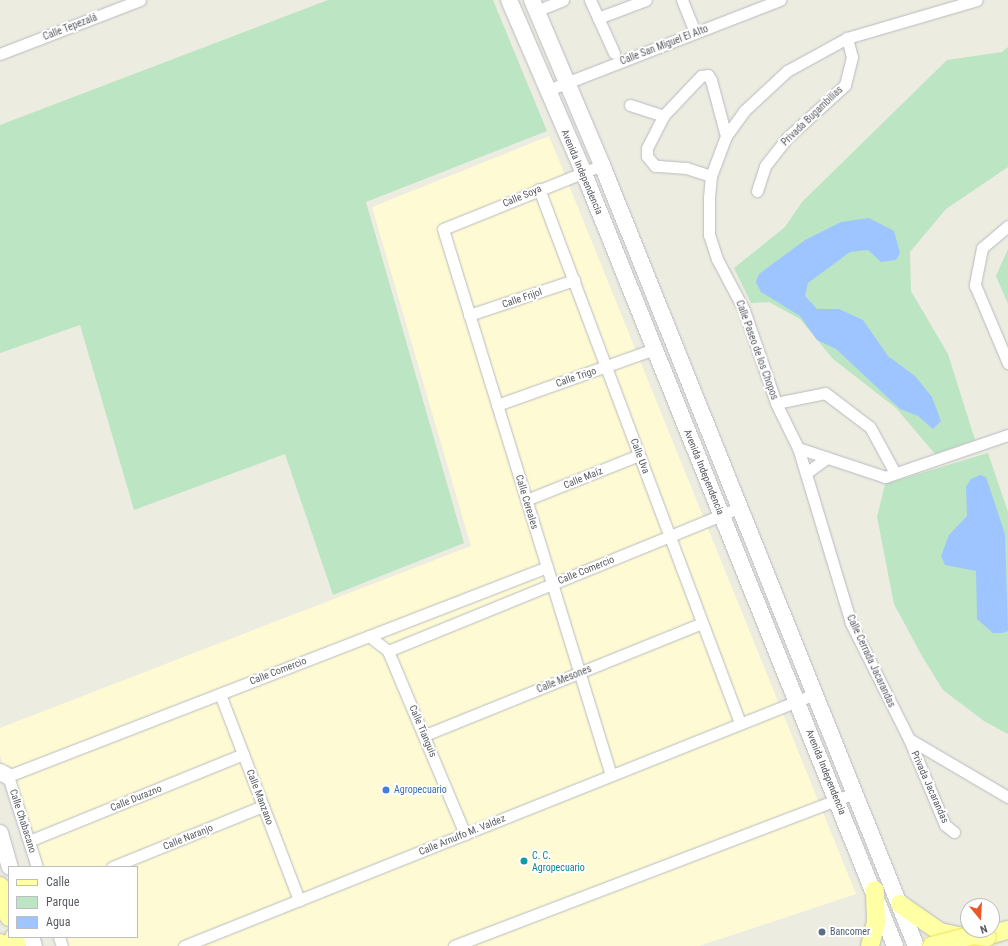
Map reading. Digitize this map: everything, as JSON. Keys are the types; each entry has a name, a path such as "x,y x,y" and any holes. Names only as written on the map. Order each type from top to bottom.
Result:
{"main road":[{"name":"Avenida Independencia","path":"509,0 583,171 721,515 875,890 895,946"},
{"name":"Avenida Independencia","path":"533,3 602,165 916,946"},
{"path":"0,833 10,866"},
{"path":"0,886 8,914"},
{"path":"870,946 876,922 875,890"},
{"path":"900,904 940,932 960,934"},
{"path":"932,946 963,938"},
{"path":"952,946 980,938"},
{"path":"958,946 980,938"}],"street":[{"name":"Calle Tepezalá","path":"0,54 140,0"},
{"path":"533,3 563,0"},
{"path":"590,0 614,53"},
{"path":"598,18 646,0"},
{"path":"682,0 692,25"},
{"name":"Calle San Miguel El Alto","path":"548,90 765,3 780,0"},
{"name":"Calle Paseo de los Chopos","path":"798,448 776,403 744,310 717,259 709,235 711,176 726,136 744,111 787,71 847,38 977,0"},
{"name":"Privada Bugambilias","path":"757,190 765,166 788,137 845,85 852,57 847,38"},
{"path":"711,176 686,168 655,166 647,156 647,148 663,116 696,78 708,75 726,136"},
{"path":"630,105 663,116"},
{"name":"Calle Soya","path":"443,229 583,171 602,165"},
{"name":"Calle Uva","path":"540,189 740,723"},
{"path":"1008,226 982,248 975,285 1008,363"},
{"name":"Calle Cereales","path":"443,229 611,775"},
{"name":"Calle Frijol","path":"469,315 574,280"},
{"name":"Calle Trigo","path":"497,405 654,349"},
{"path":"776,403 825,393 870,427 895,473"},
{"path":"798,448 881,476 895,473 1008,435"},
{"name":"Calle Cerrada Jacarandas","path":"798,448 851,623 909,739"},
{"name":"Calle Maíz","path":"526,500 639,455"},
{"path":"806,473 827,458"},
{"name":"Calle Comercio","path":"388,651 739,508"},
{"name":"Calle Comercio","path":"4,774 220,694 547,567"},
{"name":"Calle Mesones","path":"425,735 702,623"},
{"name":"Calle Tianguis","path":"369,636 388,651 425,735 465,834"},
{"name":"Calle Manzano","path":"220,694 299,900"},
{"name":"Calle Arnulfo M. Valdez","path":"184,946 815,694"},
{"path":"909,739 1008,797"},
{"name":"Privada Jacarandas","path":"909,739 945,825 954,832"},
{"name":"Calle Durazno","path":"29,841 243,754"},
{"name":"Calle Chabacano","path":"4,774 37,866"},
{"path":"454,946 855,793"},
{"name":"Calle Naranjo","path":"114,866 263,806"}],"shaded area":[{"path":"549,136 856,894 699,946 55,946 53,938 138,938 138,866 32,866 0,755 0,728 471,546 372,207"}],"green space":[{"path":"328,0 493,0 547,131 366,202 464,543 333,595 285,454 134,510 80,325 0,353 0,125"},
{"path":"1008,47 1008,167 946,209 910,252 911,291 948,354 975,440 935,454 896,408 833,359 800,319 769,302 751,303 734,268 785,227 802,202 947,60 1002,52"},
{"path":"1008,249 1008,304 996,276"},
{"path":"988,453 1008,512 1008,734 984,721 943,690 922,656 894,604 877,517 885,484"}],"water":[{"path":"869,218 894,231 900,253 896,260 881,262 868,250 850,252 808,283 805,296 817,309 839,309 863,320 888,356 915,376 932,397 941,421 933,429 918,416 900,409 836,349 817,340 800,316 761,292 756,282 759,274 805,240 841,222"},
{"path":"980,475 986,477 1005,534 1008,631 1002,633 993,633 977,619 976,571 945,565 941,556 949,535 967,516 966,487 971,479"}],"place":[{"name":"Agropecuario","path":"386,790"},
{"name":"C. C. Agropecuario","path":"524,861"},
{"name":"Bancomer","path":"822,932"}]}
